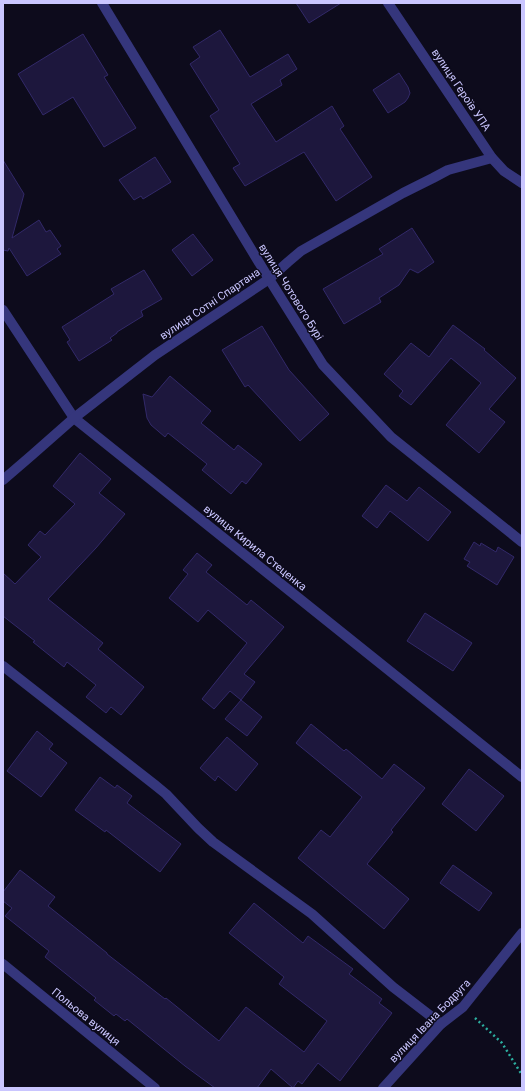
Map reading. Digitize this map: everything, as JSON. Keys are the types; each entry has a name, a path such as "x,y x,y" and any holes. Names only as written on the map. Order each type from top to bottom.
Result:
{"street":[{"name":"вулиця Чотового Бурі","path":"102,3 322,364 391,437 522,542"},
{"name":"вулиця Героїв УПА","path":"388,3 492,158 504,171 522,183"},
{"name":"вулиця Сотні Спартана","path":"3,480 74,418 155,356 269,279 301,251 403,193 448,170 492,158"},
{"name":"вулиця Кирила Стеценка","path":"3,310 74,418 522,777"},
{"path":"3,666 156,785 213,842 312,914 393,987 441,1024"},
{"name":"вулиця Івана Бодруга","path":"383,1088 441,1024 463,1006 522,933"},
{"name":"Польова вулиця","path":"3,964 155,1088"}],"path":[{"path":"463,1006 502,1043 522,1075"}],"building":[{"path":"296,3 341,3 309,23"},
{"path":"220,30 250,77 288,54 297,69 280,80 282,85 251,104 276,142 332,106 344,126 340,129 372,177 336,201 304,152 245,186 233,168 240,164 210,116 219,110 190,64 200,57 193,47"},
{"path":"83,34 108,75 104,77 136,128 104,147 73,97 43,115 18,74"},
{"path":"399,73 410,93 405,102 388,113 373,90"},
{"path":"155,157 171,182 143,199 141,196 134,200 119,180"},
{"path":"3,160 24,194 12,238 39,220 46,232 50,230 61,246 57,249 61,254 27,276 9,248 8,251 3,250"},
{"path":"412,228 434,262 418,273 410,269 399,285 379,298 381,302 344,324 323,289 383,254 379,249"},
{"path":"193,234 213,260 192,276 172,250"},
{"path":"144,270 162,299 141,311 143,316 117,332 110,338 112,340 79,361 67,342 70,340 62,327 114,294 111,289"},
{"path":"453,325 485,349 484,350 516,378 489,409 505,422 479,453 446,425 481,383 451,358 411,405 399,396 403,391 384,374 411,343 429,357"},
{"path":"262,326 289,370 329,414 300,441 248,385 245,387 222,350"},
{"path":"170,376 211,411 201,423 234,450 238,445 262,464 246,484 242,481 231,494 202,470 207,464 168,433 165,437 151,425 147,418 143,394 152,397"},
{"path":"80,453 111,479 99,493 125,514 96,548 48,599 103,643 98,649 144,687 121,715 111,707 106,713 86,697 96,685 67,662 64,667 33,642 35,641 3,616 3,573 15,584 41,557 28,545 40,531 45,535 75,504 53,486"},
{"path":"386,485 407,501 419,487 451,512 428,541 390,511 377,528 362,516"},
{"path":"474,542 480,546 481,543 496,552 498,547 514,557 497,585 467,566 470,562 464,559"},
{"path":"197,553 212,565 206,572 247,605 251,600 284,627 244,674 255,682 241,700 230,691 214,709 202,699 247,643 208,610 198,622 169,598 188,574 183,570"},
{"path":"425,613 472,643 453,671 407,641"},
{"path":"241,700 262,717 247,736 225,719"},
{"path":"311,724 344,751 346,749 382,779 394,764 425,788 391,830 393,832 367,864 409,899 384,929 298,858 321,830 330,837 362,797 296,743"},
{"path":"37,731 53,744 49,749 67,763 41,797 7,771"},
{"path":"227,737 258,764 236,791 218,776 215,781 200,768"},
{"path":"469,769 504,796 476,831 442,804"},
{"path":"100,777 115,788 117,785 132,796 127,803 181,844 160,872 106,830 105,832 75,810"},
{"path":"453,865 492,893 479,911 440,883"},
{"path":"20,870 55,897 48,906 219,1041 246,1007 304,1052 327,1021 279,984 284,977 229,933 254,903 303,943 308,936 353,969 349,974 382,999 379,1003 392,1013 340,1081 318,1063 302,1084 298,1081 293,1088 271,1069 257,1088 215,1088 127,1019 125,1021 116,1014 114,1016 94,1000 96,998 45,957 49,951 5,916 12,908 3,901 3,892"}]}
